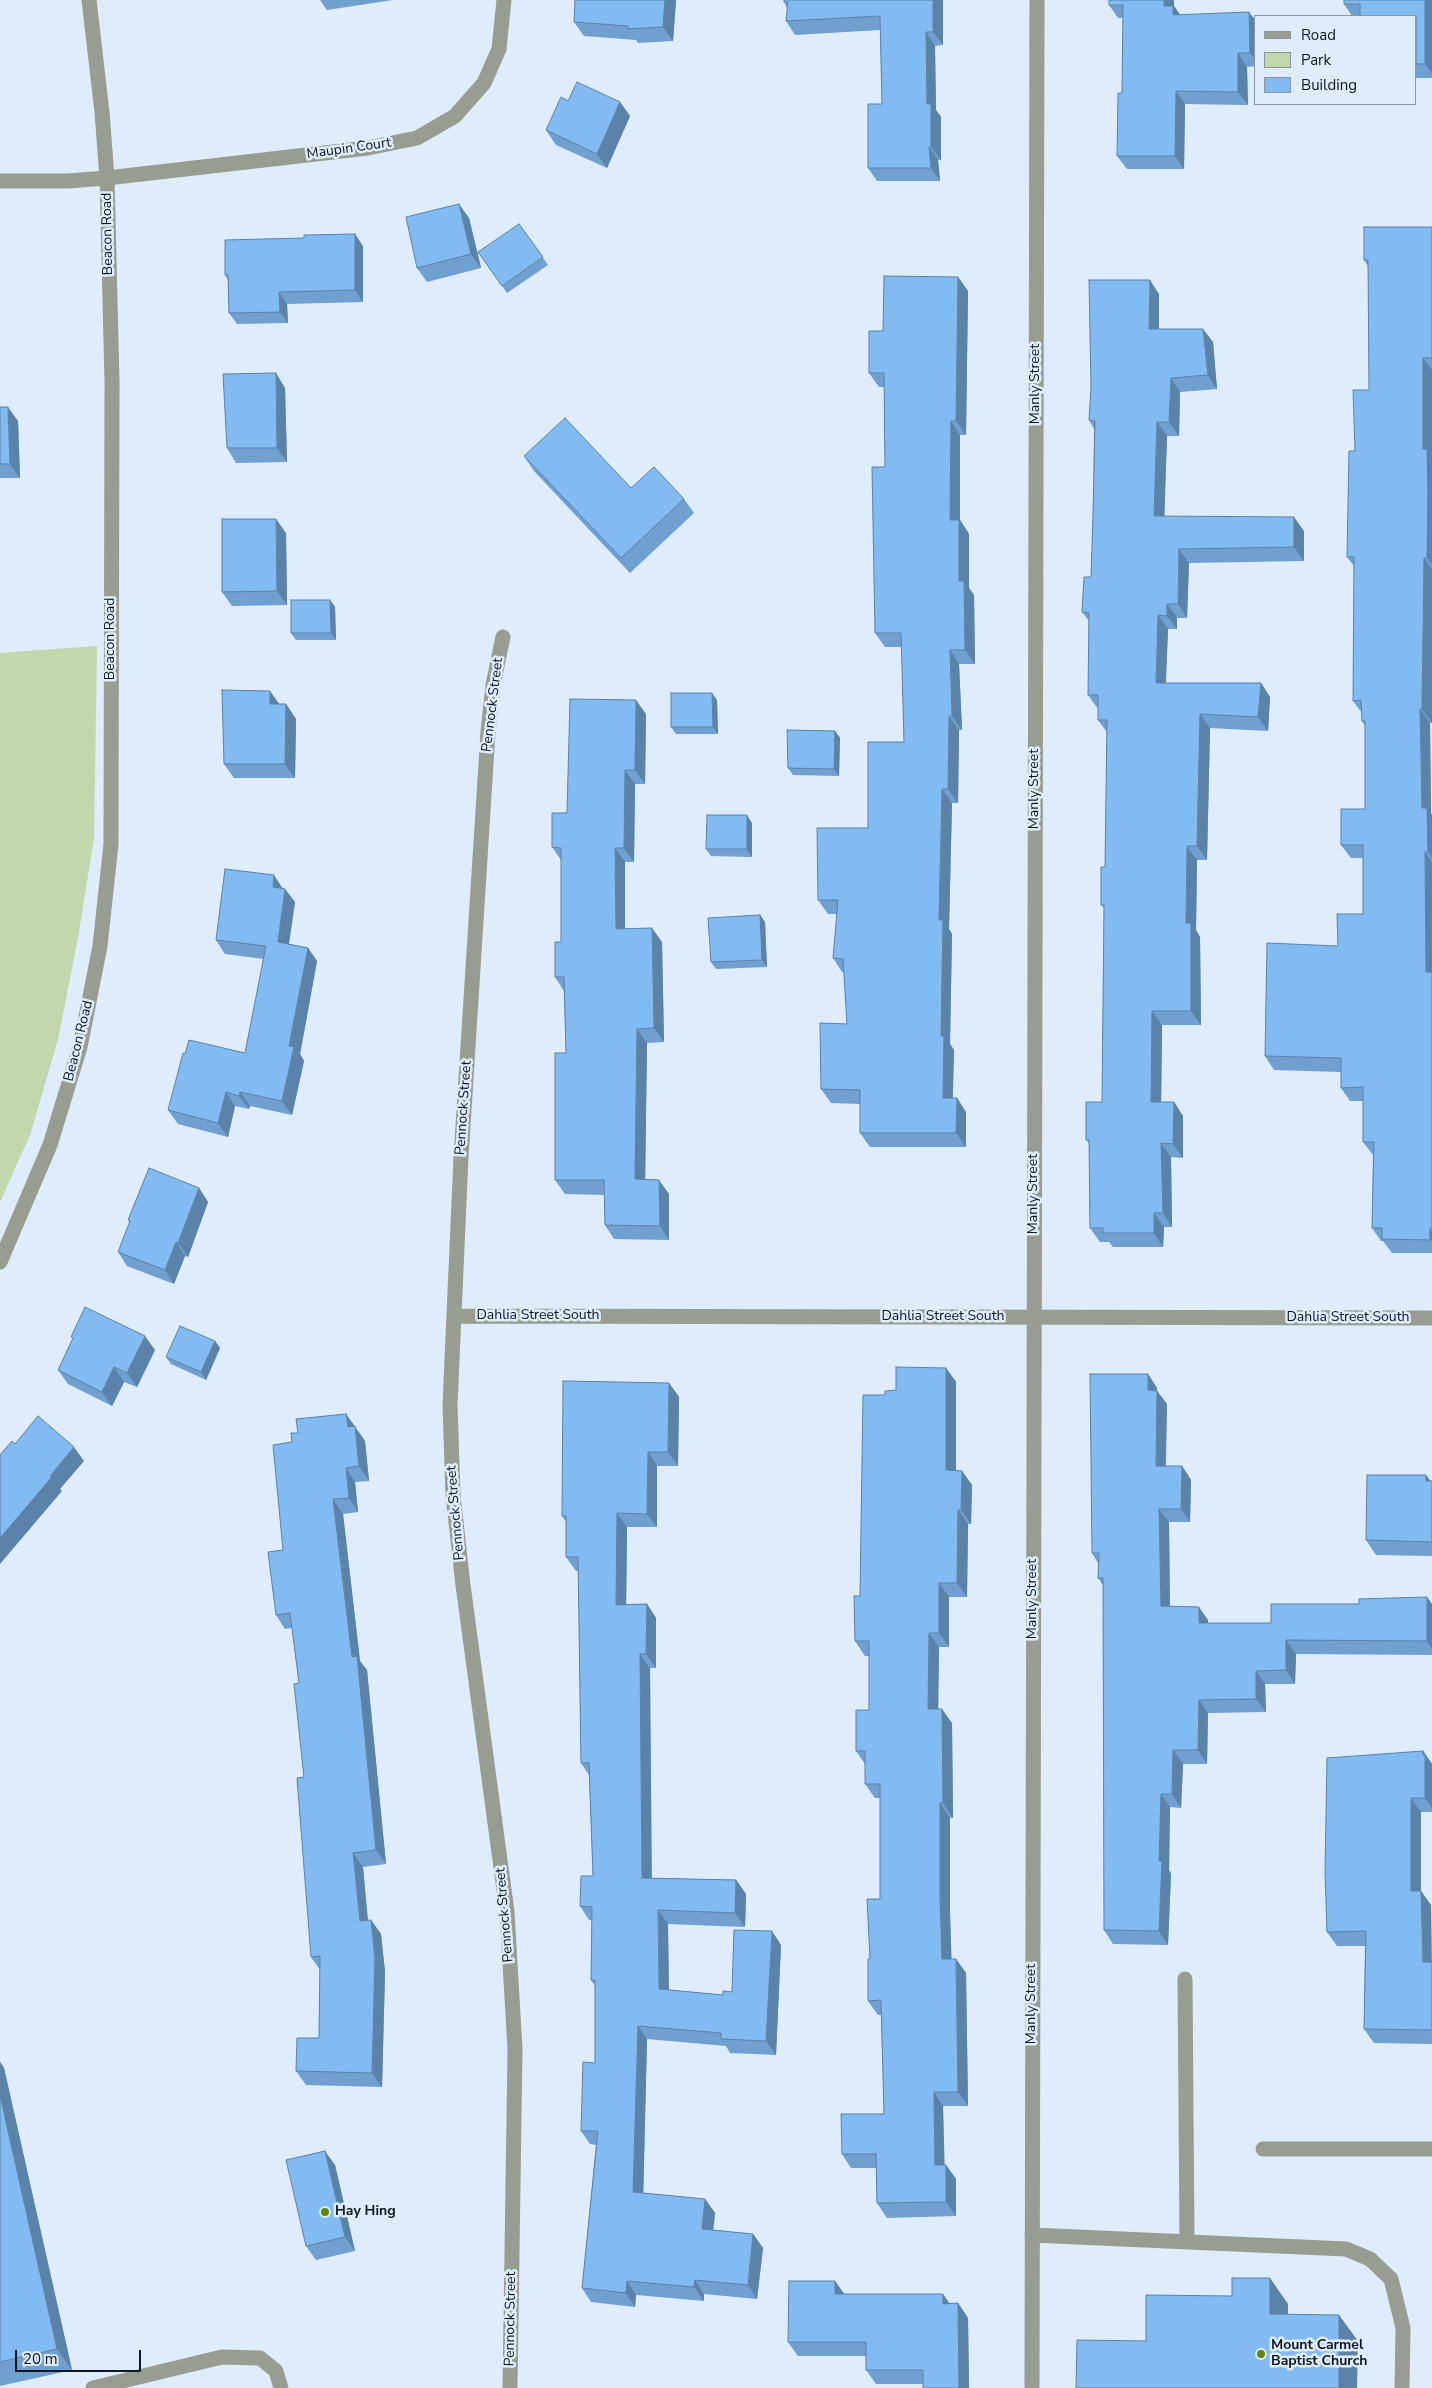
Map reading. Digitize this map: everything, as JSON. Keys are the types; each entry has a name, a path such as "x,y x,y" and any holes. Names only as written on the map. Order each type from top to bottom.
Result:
{"street":[{"name":"Beacon Road","path":"0,1262 50,1145 80,1047 100,946 112,844 112,382 107,178 102,112 89,0"},
{"name":"Maupin Court","path":"0,181 68,181 107,178 368,148 417,138 455,116 484,83 499,49 504,0"},
{"name":"Manly Street","path":"1032,2388 1037,0"},
{"name":"Pennock Street","path":"503,637 493,685 488,732 461,1157 450,1405 453,1495 463,1585 507,1912 515,2049 510,2388"},
{"name":"Dahlia Street South","path":"454,1316 1432,1318"},
{"path":"1185,1979 1186,2241"},
{"path":"1263,2149 1432,2149"},
{"path":"1032,2235 1346,2248 1370,2259 1391,2279 1402,2328 1402,2388"},
{"path":"93,2388 133,2383 222,2357 260,2358 276,2371 281,2388"}],"green space":[{"path":"97,646 94,838 78,938 58,1039 30,1135 0,1202 0,653"}],"building":[{"path":"575,0 665,0 663,27 628,29 628,26 574,22"},
{"path":"784,0 933,0 933,32 926,32 927,104 931,104 931,147 929,147 931,168 868,168 868,104 882,104 880,16 786,21 788,2 784,2"},
{"path":"1109,0 1164,0 1164,6 1173,6 1173,15 1249,12 1250,53 1238,53 1238,92 1176,91 1175,156 1117,156 1118,93 1122,93 1123,5 1109,5"},
{"path":"1344,0 1425,0 1425,64 1417,64 1417,15 1360,15 1360,4 1344,4"},
{"path":"577,82 620,102 597,154 546,130 561,97 568,101"},
{"path":"459,204 471,254 417,268 406,217"},
{"path":"519,224 543,257 502,286 478,252"},
{"path":"1364,227 1432,227 1432,358 1423,358 1423,449 1427,449 1428,494 1427,558 1424,558 1422,709 1420,709 1422,808 1427,808 1428,852 1425,852 1426,972 1432,972 1432,1228 1430,1228 1430,1240 1382,1239 1382,1228 1372,1228 1374,1142 1363,1142 1363,1087 1341,1088 1341,1058 1265,1056 1267,943 1338,946 1337,914 1363,914 1363,845 1341,845 1341,809 1365,809 1365,721 1362,721 1361,700 1353,701 1354,557 1347,557 1349,451 1355,451 1353,390 1369,390 1368,260 1364,260"},
{"path":"355,234 355,290 279,292 280,312 229,313 228,275 225,275 225,240 304,238 304,235"},
{"path":"884,276 958,277 956,421 951,421 950,520 959,520 959,581 964,581 965,650 950,650 952,716 949,716 948,789 942,789 939,920 943,920 941,1036 944,1036 943,1098 957,1098 956,1133 860,1133 860,1090 821,1089 820,1023 847,1024 843,959 833,958 838,900 818,900 817,828 868,828 868,742 904,742 901,633 875,633 872,467 885,467 884,373 869,373 869,331 883,331"},
{"path":"1089,280 1150,280 1149,329 1203,329 1208,375 1171,378 1169,422 1157,422 1154,516 1294,517 1294,547 1179,549 1178,604 1167,604 1167,616 1158,615 1156,683 1261,683 1258,717 1200,714 1197,846 1187,846 1186,923 1191,923 1191,1011 1152,1011 1151,1102 1174,1102 1173,1144 1161,1143 1163,1213 1154,1213 1154,1233 1103,1233 1103,1228 1090,1228 1089,1140 1086,1140 1086,1102 1102,1102 1104,905 1101,905 1101,867 1105,867 1107,720 1098,720 1098,695 1088,695 1089,613 1082,612 1084,577 1091,577 1093,516 1095,421 1089,420 1091,388"},
{"path":"276,373 277,448 227,448 223,374"},
{"path":"0,407 8,407 10,464 0,464"},
{"path":"565,418 631,488 654,467 684,499 621,558 524,456"},
{"path":"222,519 276,519 277,591 222,592"},
{"path":"291,600 330,600 331,633 291,633"},
{"path":"222,690 270,691 270,704 286,704 285,764 224,764"},
{"path":"671,693 712,693 713,727 671,727"},
{"path":"570,699 636,700 635,770 625,770 624,848 615,848 616,929 652,928 654,1028 637,1029 635,1179 659,1180 660,1226 605,1225 604,1180 555,1180 555,1053 566,1053 564,977 555,977 555,942 561,942 561,848 552,847 552,813 567,813"},
{"path":"787,730 835,731 834,769 788,768"},
{"path":"707,815 747,815 747,849 706,849"},
{"path":"225,869 274,875 273,887 285,889 278,942 308,948 289,1046 294,1047 282,1101 240,1092 239,1096 226,1092 218,1123 168,1110 183,1053 185,1054 189,1040 245,1053 266,946 216,940"},
{"path":"760,915 762,960 711,962 708,918"},
{"path":"149,1168 199,1188 178,1243 176,1242 165,1270 118,1252 130,1221 128,1220"},
{"path":"85,1307 145,1336 127,1373 114,1367 102,1392 58,1370"},
{"path":"180,1326 215,1341 201,1372 166,1357"},
{"path":"896,1367 946,1368 946,1470 962,1471 961,1510 958,1510 957,1583 939,1583 939,1633 929,1633 928,1709 942,1709 943,1803 940,1803 940,1897 942,1959 956,1959 958,2092 934,2092 935,2165 946,2165 946,2202 877,2203 876,2154 842,2154 841,2114 884,2114 881,2000 868,2001 868,1959 870,1959 867,1899 880,1899 880,1784 865,1784 865,1751 856,1751 856,1710 869,1710 869,1641 855,1641 854,1596 860,1596 863,1395 885,1395 885,1391 896,1390"},
{"path":"1090,1374 1148,1374 1148,1390 1157,1391 1156,1466 1182,1466 1181,1509 1159,1509 1161,1606 1199,1607 1199,1623 1271,1623 1271,1604 1359,1604 1359,1599 1427,1597 1427,1641 1286,1640 1286,1670 1256,1671 1256,1699 1199,1700 1198,1750 1173,1750 1172,1794 1161,1794 1159,1861 1162,1861 1159,1931 1104,1930 1103,1578 1098,1578 1099,1553 1092,1553"},
{"path":"563,1381 669,1383 668,1452 648,1452 647,1514 617,1513 616,1605 647,1604 646,1654 640,1654 642,1878 736,1880 735,1913 658,1910 659,1989 723,1995 723,1991 732,1992 734,1930 772,1931 766,2041 721,2039 721,2033 638,2026 633,2192 705,2199 702,2229 753,2234 748,2285 695,2280 694,2287 627,2281 626,2293 582,2288 598,2131 581,2131 583,2062 595,2063 595,1980 591,1980 592,1907 580,1906 581,1876 593,1876 589,1763 581,1763 578,1557 566,1557 566,1516 562,1516"},
{"path":"346,1414 348,1427 355,1426 359,1466 346,1468 349,1498 333,1499 352,1657 357,1656 376,1850 353,1853 360,1921 371,1920 375,1958 372,2073 296,2071 297,2038 319,2038 320,1956 311,1957 297,1778 304,1777 294,1684 299,1683 290,1613 276,1615 268,1552 283,1550 273,1445 292,1442 291,1433 298,1433 296,1419"},
{"path":"38,1416 74,1447 50,1476 52,1477 0,1538 0,1455 12,1441 15,1444"},
{"path":"1367,1475 1426,1475 1426,1481 1432,1481 1432,1542 1366,1540"},
{"path":"1423,1751 1423,1755 1425,1755 1425,1798 1411,1798 1411,1891 1421,1891 1423,1962 1432,1962 1432,2030 1364,2029 1366,1931 1327,1932 1325,1873 1327,1758"},
{"path":"0,2095 57,2349 0,2362"},
{"name":"Hay Hing","path":"325,2151 345,2237 306,2246 286,2160"},
{"name":"Mount Carmel Baptist Church","path":"1232,2278 1270,2278 1270,2314 1339,2315 1339,2388 1076,2388 1077,2340 1146,2341 1146,2295 1232,2296"},
{"path":"789,2281 835,2281 835,2294 943,2294 943,2304 958,2303 959,2388 923,2388 923,2370 866,2370 866,2342 788,2342"}],"place":[{"name":"Hay Hing","path":"325,2212"},
{"name":"Mount Carmel Baptist Church","path":"1261,2354"}]}
